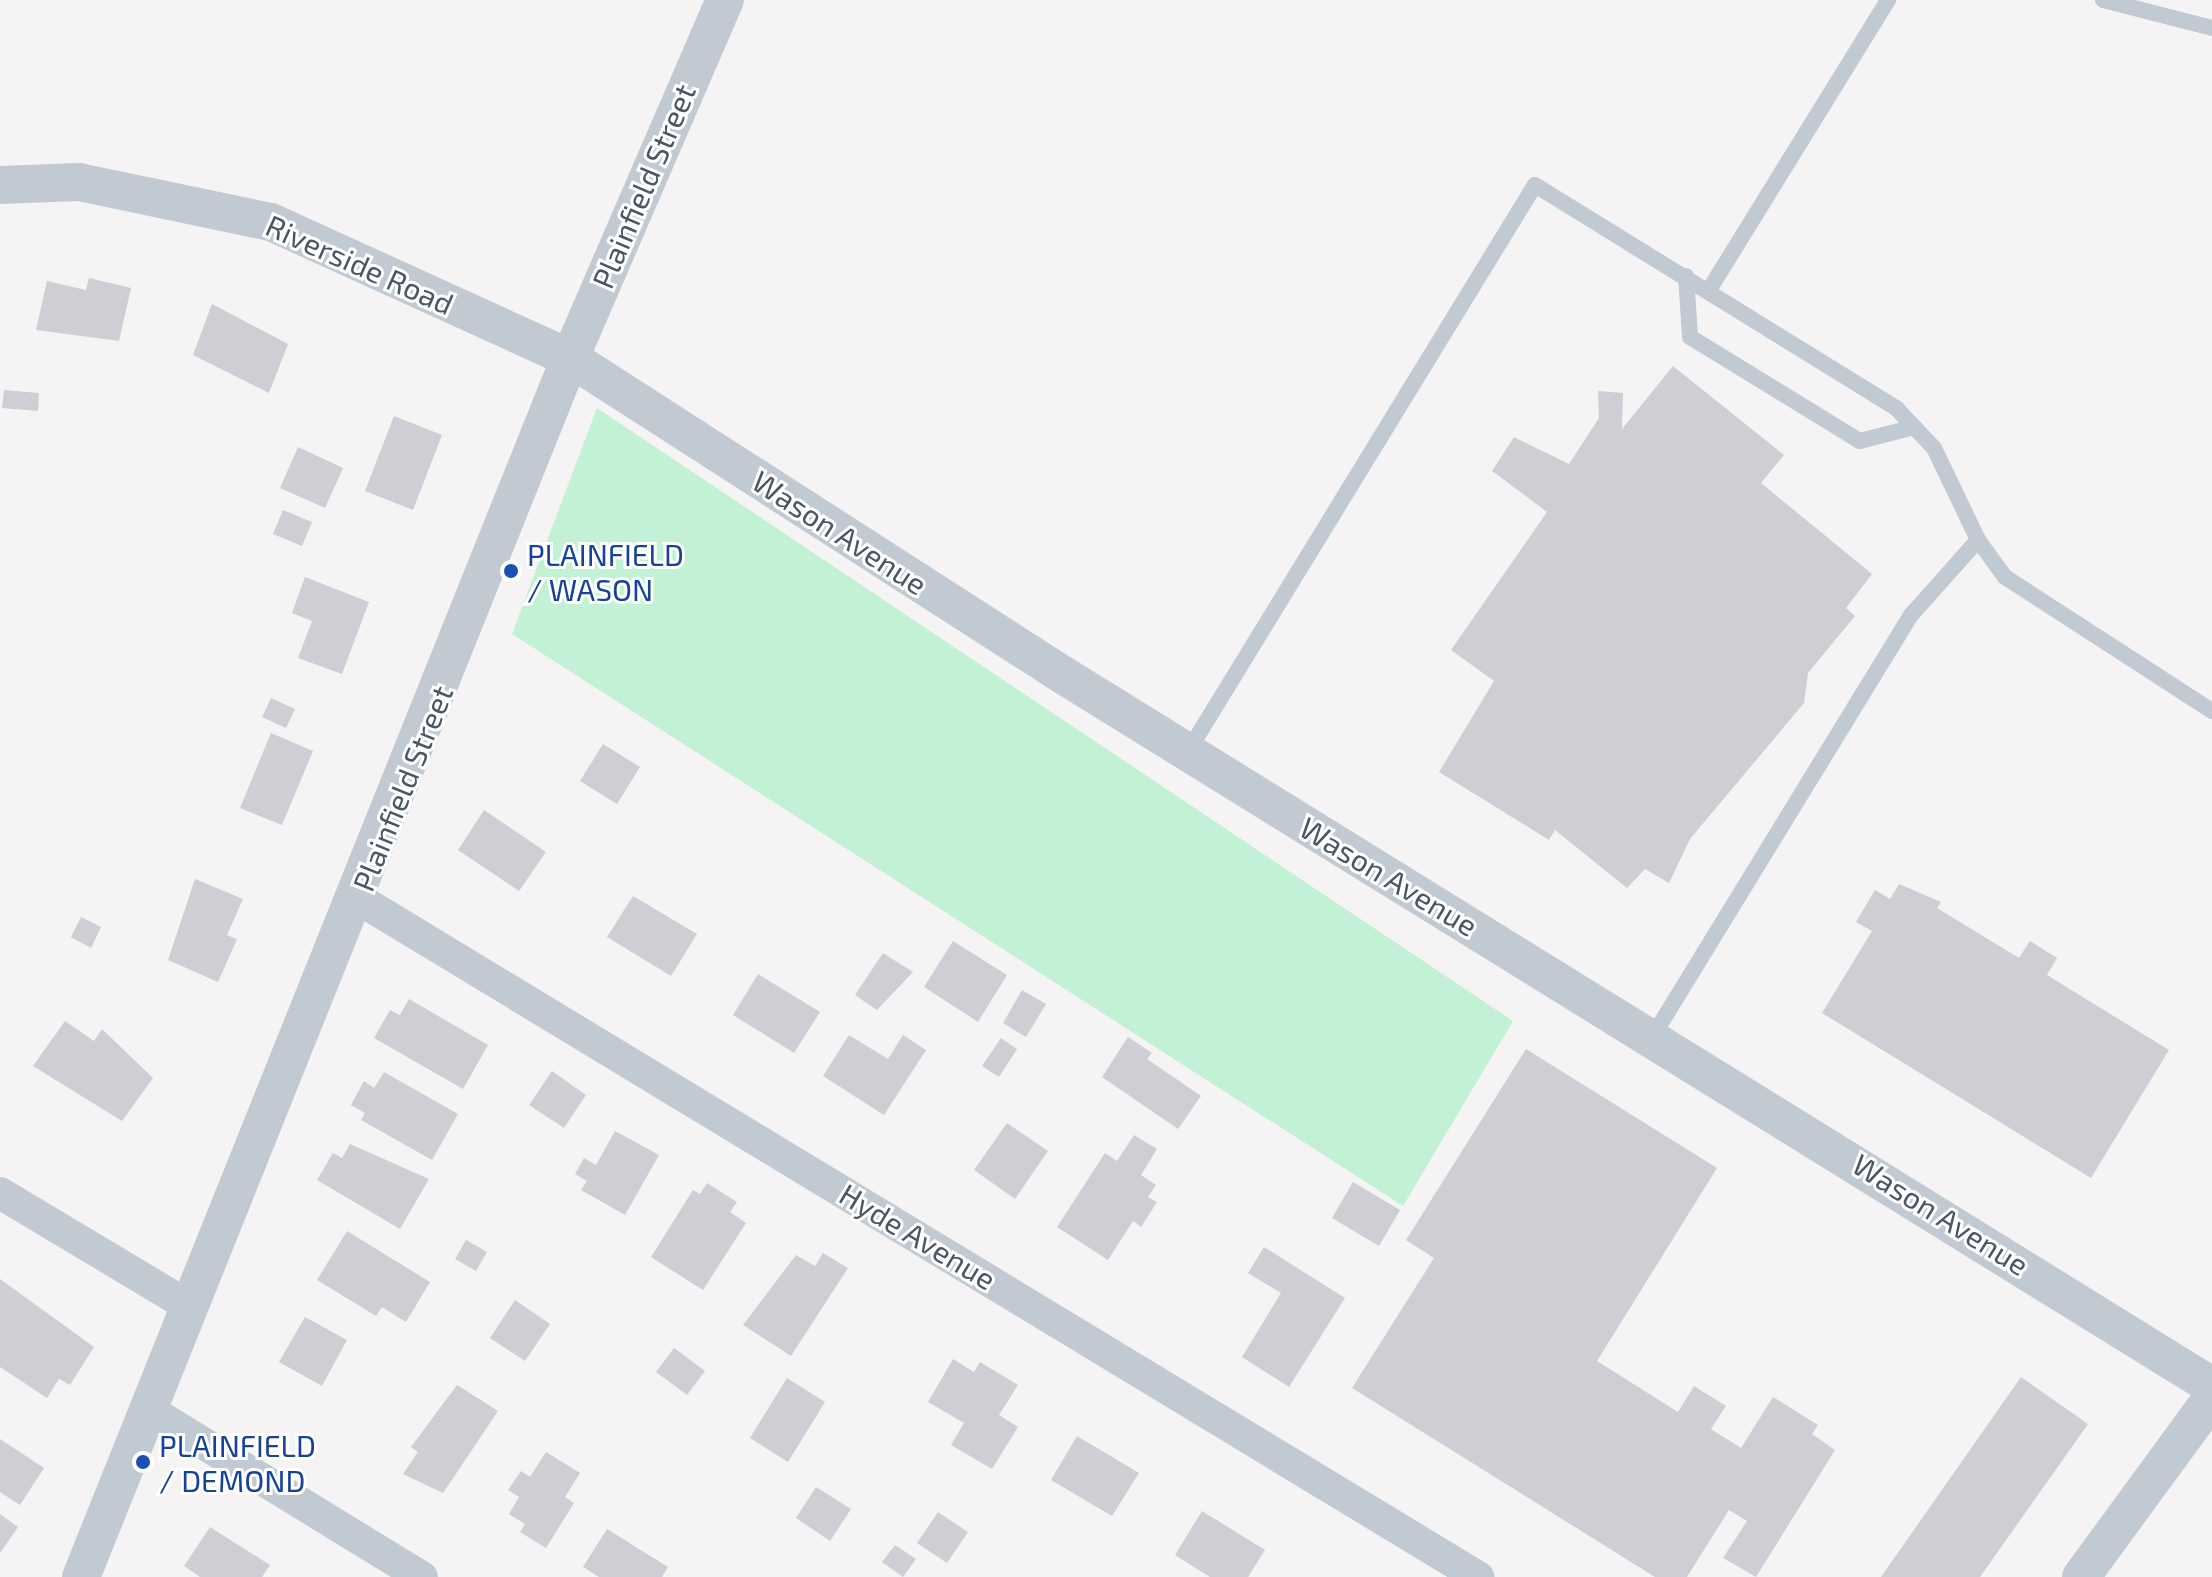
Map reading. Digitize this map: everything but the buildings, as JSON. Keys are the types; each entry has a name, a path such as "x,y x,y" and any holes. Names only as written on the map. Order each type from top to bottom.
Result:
{"street":[{"name":"Plainfield Street","path":"81,1577 357,898 570,358 725,0"},
{"name":"Riverside Road","path":"0,185 79,182 271,222 570,358"},
{"name":"Wason Avenue","path":"570,358 1187,753 1653,1036 2212,1386"},
{"name":"Hyde Avenue","path":"357,898 1478,1577"},
{"path":"0,1193 189,1306"},
{"path":"2081,1577 2212,1398"},
{"path":"149,1410 422,1577"}],"lane":[{"path":"1709,290 1888,0"},
{"path":"2103,0 2212,28"},
{"path":"1187,753 1535,185 1860,382 1934,448 1978,540 2005,577 2046,609 2212,711"},
{"path":"1686,276 1690,337 1860,441 1914,427"},
{"path":"1653,1036 1912,614 1978,540"}],"green space":[{"path":"597,408 1513,1021 1403,1206 512,634"}],"place":[{"name":"PLAINFIELD / WASON","path":"511,571"},
{"name":"PLAINFIELD / DEMOND","path":"143,1462"}]}
